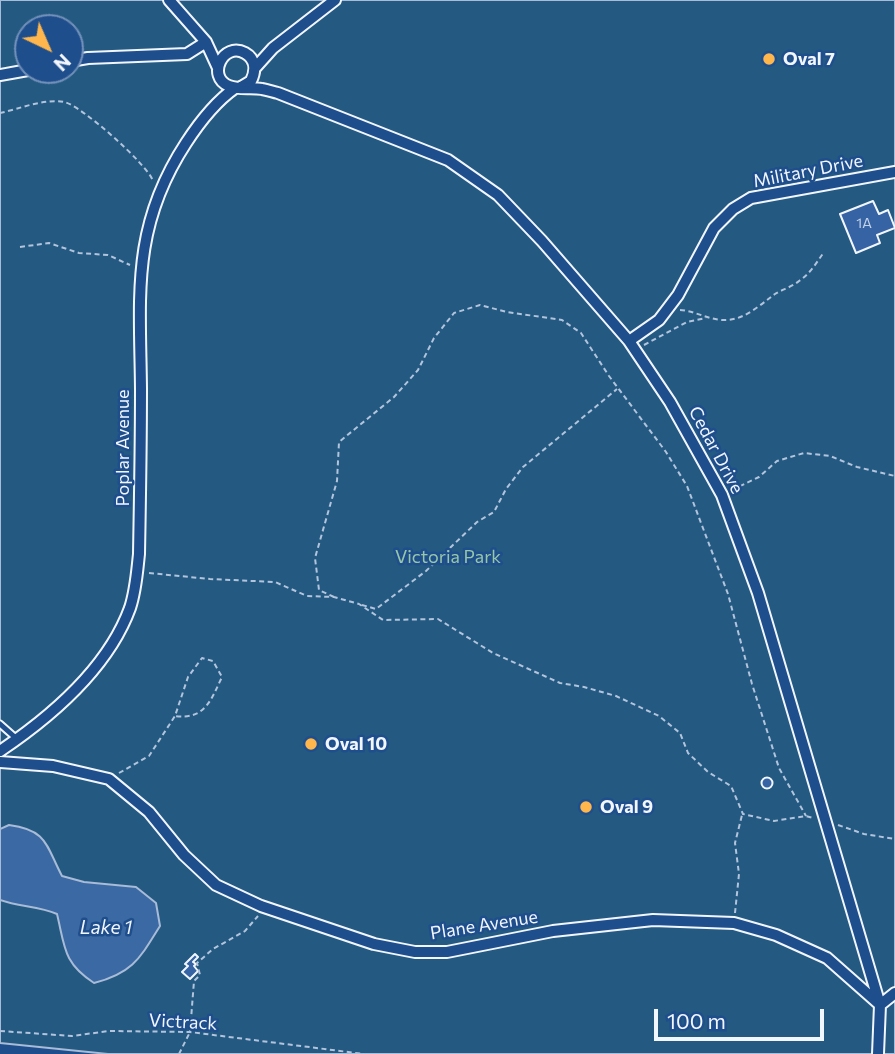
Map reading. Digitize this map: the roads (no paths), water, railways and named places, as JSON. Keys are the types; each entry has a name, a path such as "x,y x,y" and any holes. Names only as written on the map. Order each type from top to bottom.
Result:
{"street":[{"path":"169,0 206,43 222,82 238,88 251,81 255,69 273,47 335,0"},
{"path":"206,43 227,53"},
{"path":"84,59 187,54 206,43"},
{"path":"218,70 222,57 227,53 246,53 273,47"},
{"path":"246,53 255,69"},
{"name":"Cedar Drive","path":"255,69 278,93"},
{"name":"Poplar Avenue","path":"211,110 217,93 218,70"},
{"name":"Poplar Avenue","path":"0,751 41,721 76,688 104,655 130,608 138,571 141,270 146,234 157,196 180,152 211,110 238,88"},
{"name":"Cedar Drive","path":"238,88 278,93 448,160 474,177 498,195 542,242 632,346 670,402 722,495 758,593 880,1005"},
{"name":"Military Drive","path":"632,346 669,308 713,228 733,209 751,198 895,172"},
{"name":"Plane Avenue","path":"0,762 53,766 109,779 149,813 184,855 216,885 261,906 374,944 415,952 447,952 554,931 653,920 734,923 776,935 827,958 880,1005"},
{"path":"877,1054 880,1005 895,993"}],"lane":[{"path":"0,724 17,739"}],"water":[{"name":"Lake 1","path":"9,825 22,827 39,835 62,876 84,882 136,887 156,903 160,926 134,963 118,974 94,983 71,961 64,945 57,914 0,900 0,829"}],"place":[{"name":"Oval 7","path":"769,59"},
{"name":"Oval 10","path":"311,744"},
{"name":"Oval 9","path":"586,807"}],"park label":[{"name":"Victoria Park","path":"448,557"}]}
